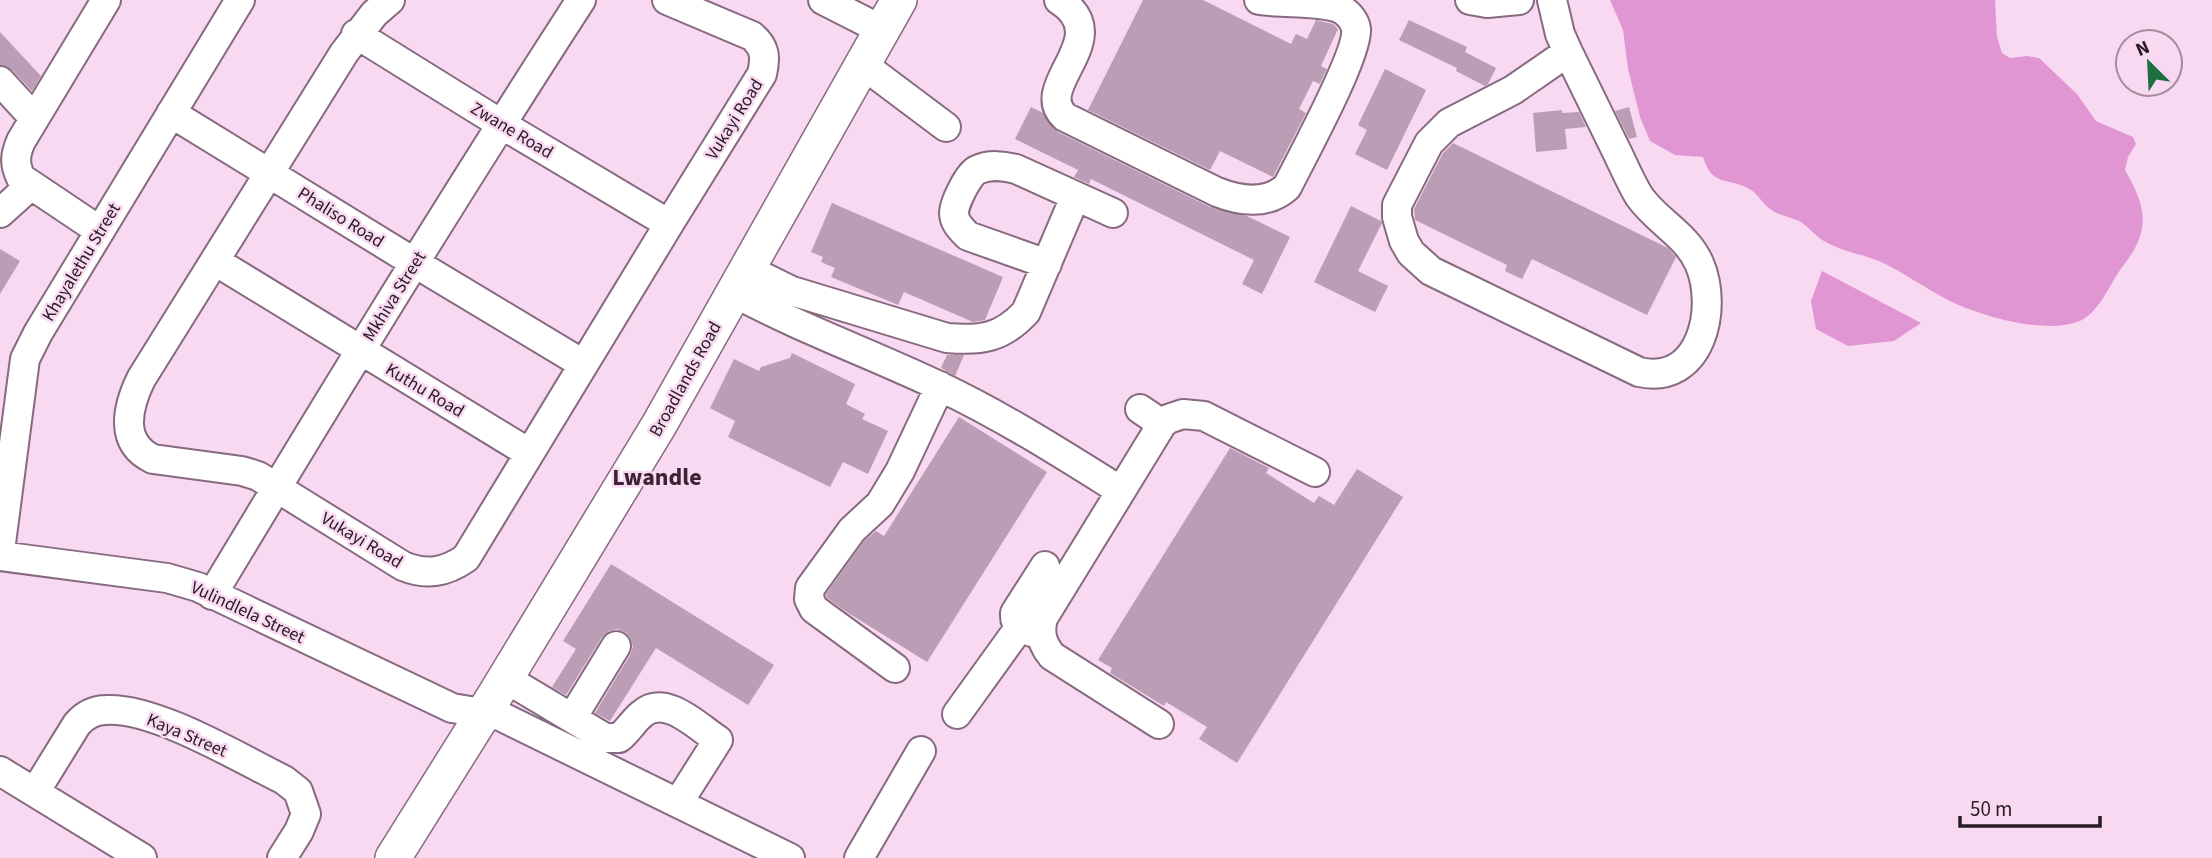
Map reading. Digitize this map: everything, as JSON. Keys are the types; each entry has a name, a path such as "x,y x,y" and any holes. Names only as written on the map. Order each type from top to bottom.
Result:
{"main road":[{"name":"Broadlands Road","path":"393,858 659,425 900,0"}],"street":[{"path":"0,212 15,171 15,154 106,0"},
{"name":"Khayalethu Street","path":"0,553 12,364 100,231 240,0"},
{"name":"Vukayi Road","path":"390,0 374,13 356,34 138,387 131,410 130,436 141,453 153,459 242,471 258,476 403,566 417,571 433,572 451,568 466,558 762,74 765,52 752,36 667,0"},
{"name":"Mkhiva Street","path":"212,595 500,124 581,0"},
{"path":"823,0 882,30"},
{"path":"1059,0 1079,19 1081,34 1056,100 1059,112 1217,192 1235,199 1265,199 1278,195 1287,187 1348,63 1356,28 1350,16 1329,4 1259,0"},
{"path":"1470,0 1487,3 1519,0"},
{"path":"1552,0 1560,34 1568,52 1638,193 1656,215 1686,241 1705,280 1705,329 1688,359 1665,373 1639,372 1431,271 1411,253 1399,228 1397,205 1429,143 1438,132 1459,116 1513,90 1568,52"},
{"name":"Zwane Road","path":"356,34 500,124 669,223"},
{"path":"862,64 946,127"},
{"path":"0,80 34,118"},
{"name":"Phaliso Road","path":"171,113 583,364"},
{"path":"1046,264 968,236 956,223 956,204 970,174 978,169 1001,166 1016,169 1113,213"},
{"path":"15,171 100,231"},
{"path":"740,281 792,291 947,338 986,338 1015,324 1026,312 1075,197"},
{"name":"Kuthu Road","path":"215,261 529,453"},
{"path":"740,281 781,318 940,386 999,416 1121,491"},
{"path":"895,668 814,609 808,599 810,588 852,530 880,504 900,471 940,386"},
{"path":"957,714 1044,618 1121,491 1151,416 1168,419 1182,414 1204,416 1315,472"},
{"name":"Vulindlela Street","path":"0,553 167,578 198,587 452,708 500,716 790,858"},
{"path":"1045,566 1015,613 1015,621 1043,642 1052,656 1159,724"},
{"path":"572,718 616,646"},
{"path":"505,678 606,738 612,739 625,733 641,714 658,706 670,708 718,740 678,803"},
{"name":"Kaya Street","path":"34,792 84,716 105,710 148,716 284,780 298,791 306,814 282,858"},
{"path":"859,858 921,751"},
{"path":"0,771 142,858"}],"shaded area":[{"path":"1610,0 1995,0 1997,37 2002,53 2010,58 2039,58 2077,94 2096,121 2133,137 2136,144 2128,157 2125,170 2141,208 2142,230 2138,241 2098,306 2077,322 2047,326 2029,325 1977,312 1948,300 1879,261 1824,241 1799,221 1770,209 1751,190 1717,178 1707,167 1703,157 1675,155 1650,141 1640,117 1628,69 1623,30"},
{"path":"1822,271 1921,323 1894,341 1848,346 1816,329 1811,301"}],"building":[{"path":"1143,0 1203,0 1291,44 1296,34 1307,39 1316,20 1333,24 1338,29 1321,66 1327,69 1320,84 1313,81 1299,109 1306,113 1273,177 1220,151 1210,170 1088,110"},
{"path":"1409,20 1467,47 1465,52 1496,68 1488,84 1485,86 1456,71 1457,68 1399,40"},
{"path":"0,32 41,76 32,91 12,70 0,65"},
{"path":"1385,69 1426,90 1387,170 1355,154 1367,130 1358,125"},
{"path":"1031,107 1043,113 1058,132 1210,207 1247,216 1290,237 1262,294 1242,284 1254,260 1091,179 1089,184 1074,177 1078,170 1015,139"},
{"path":"1629,107 1637,137 1629,139 1615,111"},
{"path":"1562,110 1562,113 1579,112 1586,127 1565,129 1567,149 1536,152 1533,113"},
{"path":"1453,143 1668,248 1676,257 1647,315 1532,259 1522,279 1505,271 1507,265 1415,220 1414,209 1443,153"},
{"path":"832,203 1003,277 985,320 973,322 904,292 898,305 831,277 835,268 821,262 823,257 811,252"},
{"path":"1351,206 1382,223 1358,271 1388,286 1375,312 1314,282"},
{"path":"0,249 20,261 0,294"},
{"path":"792,353 855,384 846,404 865,414 862,419 888,431 868,474 843,462 830,487 728,437 735,421 710,408 734,359 759,371 761,367 790,358"},
{"path":"947,355 964,355 955,376 941,368"},
{"path":"959,417 1047,472 927,662 845,611 827,598 826,594 864,541 876,531 884,536"},
{"path":"1230,448 1269,468 1266,473 1314,503 1319,496 1334,505 1357,469 1403,497 1237,763 1199,739 1207,727 1166,702 1164,706 1110,673 1112,668 1098,660"},
{"path":"611,564 774,665 748,705 656,648 610,721 595,713 633,647 630,637 617,629 602,637 566,695 552,687 576,649 563,641"}],"district":[{"name":"Lwandle","path":"657,477"}]}
